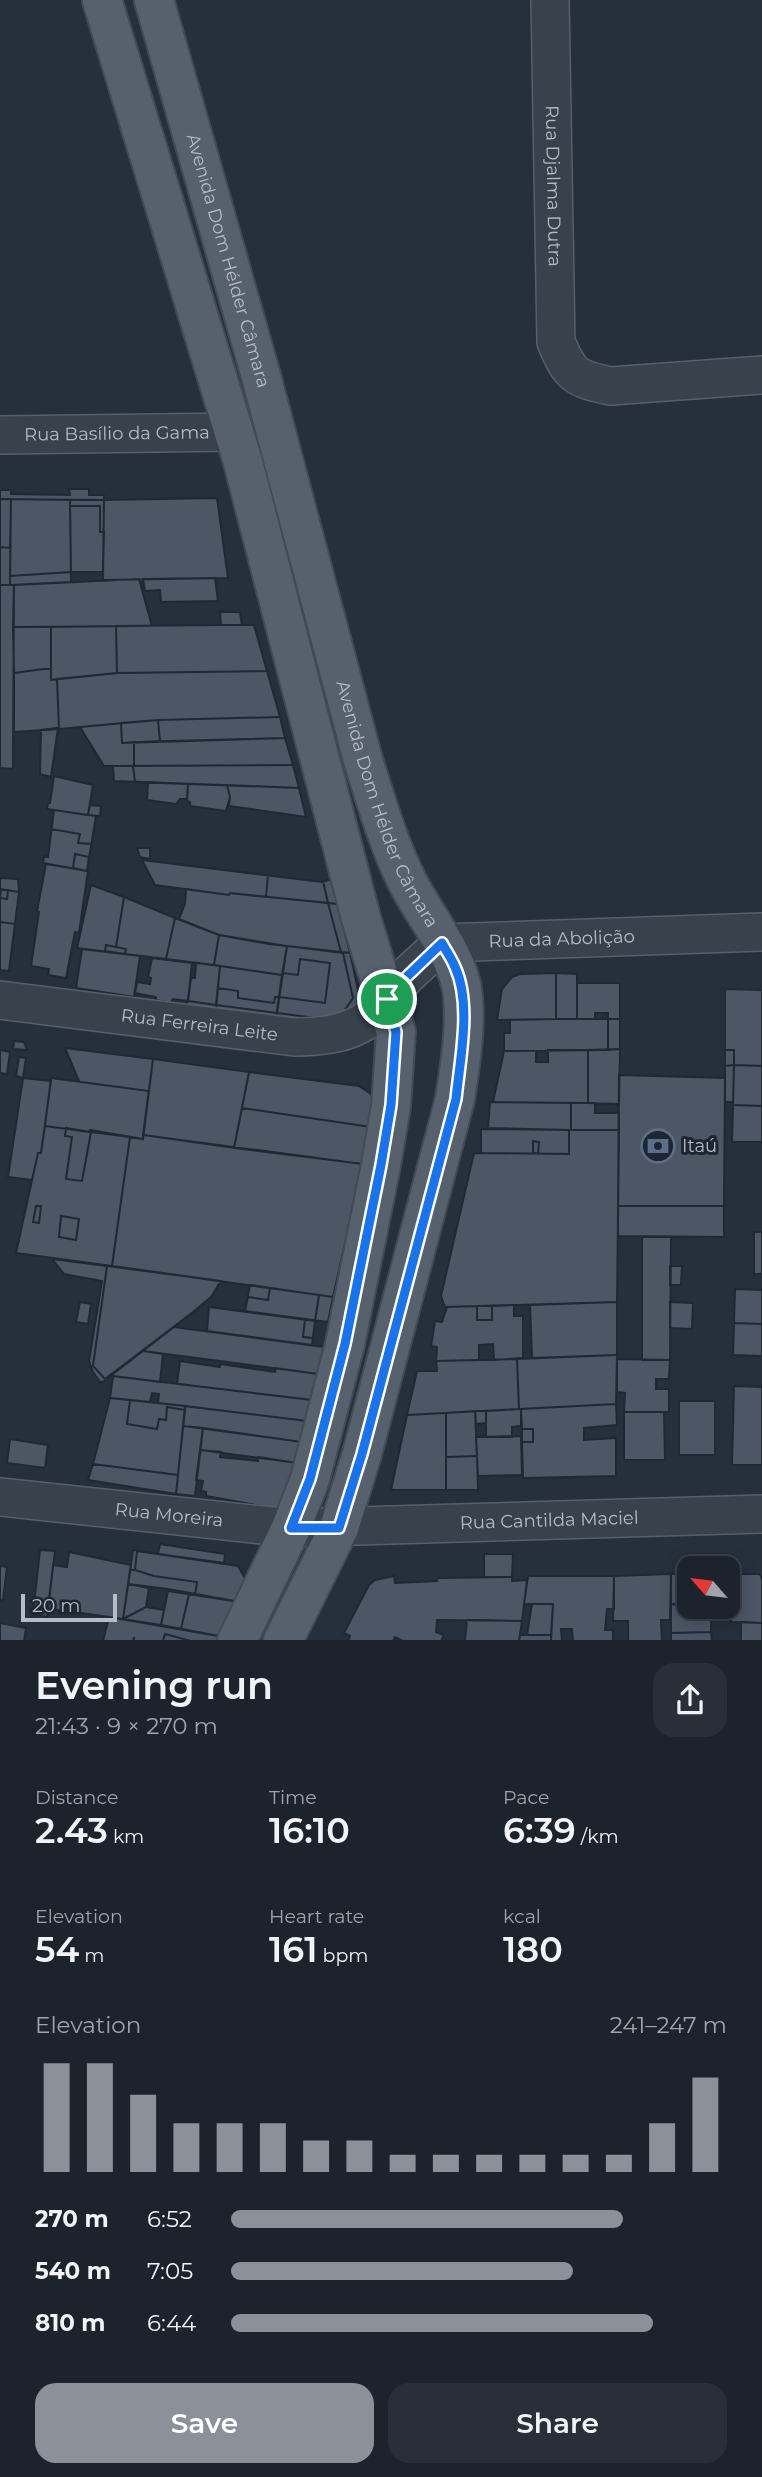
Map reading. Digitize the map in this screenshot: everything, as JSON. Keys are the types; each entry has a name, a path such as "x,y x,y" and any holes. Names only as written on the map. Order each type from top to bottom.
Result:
{"main road":[{"path":"102,0 234,432 361,918 396,1032 391,1105 381,1165 345,1344 310,1479 291,1528 237,1640"},
{"name":"Avenida Dom Hélder Câmara","path":"154,0 261,376 363,760 406,880 456,969 463,996 462,1043 456,1099 362,1454 339,1528 283,1640"}],"street":[{"name":"Rua Djalma Dutra","path":"550,0 556,342 567,368 586,381 611,386 762,375"},
{"name":"Rua Basílio da Gama","path":"0,435 234,432"},
{"name":"Rua da Abolição","path":"442,943 762,932"},
{"path":"387,999 442,943"},
{"name":"Rua Ferreira Leite","path":"0,1000 294,1037 320,1037 360,1024 373,1015 387,999"},
{"name":"Rua Moreira","path":"0,1497 291,1528 339,1528"},
{"name":"Rua Cantilda Maciel","path":"339,1528 762,1514"}],"building":[{"path":"69,489 89,489 89,495 104,495 104,500 0,499 0,490 11,490 11,494 70,495"},
{"path":"217,498 228,578 103,580 104,500"},
{"path":"0,499 11,499 10,585 0,585"},
{"path":"0,499 11,499 10,585 0,585"},
{"path":"0,499 11,499 10,548 0,547"},
{"path":"11,499 70,500 71,572 10,576"},
{"path":"11,499 70,500 71,582 10,585"},
{"path":"70,500 104,500 103,572 71,572"},
{"path":"70,506 100,506 100,532 104,532 103,572 71,572"},
{"path":"215,578 218,601 161,602 160,590 145,591 143,579"},
{"path":"139,579 152,626 13,627 14,585"},
{"path":"0,585 14,585 13,769 0,768"},
{"path":"220,612 240,612 242,625 221,625"},
{"path":"254,625 267,671 117,673 116,626"},
{"path":"116,626 117,673 51,680 51,627"},
{"path":"13,627 51,627 51,668 14,673"},
{"path":"51,668 51,680 57,679 59,729 14,732 14,673"},
{"path":"267,671 280,717 158,720 59,729 57,679 117,673"},
{"path":"280,717 285,738 122,743 121,723"},
{"path":"158,720 160,741 122,743 121,723"},
{"path":"121,723 122,743 134,742 134,766 104,766 80,727"},
{"path":"58,728 51,777 40,774 41,730"},
{"path":"285,738 293,765 134,766 134,742"},
{"path":"293,765 299,788 135,782 133,766"},
{"path":"293,765 299,788 114,781 113,766"},
{"path":"54,776 93,785 88,815 47,809"},
{"path":"148,782 188,784 187,799 180,799 176,804 147,800"},
{"path":"188,784 227,785 230,797 226,811 190,806 187,801"},
{"path":"227,785 299,788 306,817 229,806"},
{"path":"90,805 101,806 100,816 88,815"},
{"path":"54,810 96,816 87,871 43,863 44,856 48,857"},
{"path":"54,810 96,816 92,844 78,843 80,834 51,829"},
{"path":"137,848 150,848 150,859 140,857"},
{"path":"75,854 89,857 87,871 73,868"},
{"path":"142,860 322,882 332,879 338,904 229,895 155,885"},
{"path":"142,860 268,875 266,897 155,885"},
{"path":"46,864 88,871 79,933 75,932 66,978 48,975 49,969 31,966"},
{"path":"0,878 18,879 19,892 9,971 0,970"},
{"path":"332,879 338,904 328,903 323,881"},
{"path":"91,885 124,897 116,947 126,949 125,954 77,948"},
{"path":"0,889 19,892 15,924 0,922"},
{"path":"186,889 338,904 350,953 269,944 219,935 179,919 185,904"},
{"path":"1,890 8,890 7,899 0,898"},
{"path":"124,897 175,918 166,959 125,954 126,949 116,947"},
{"path":"328,903 338,904 350,953 341,952"},
{"path":"175,918 219,935 214,965 166,959"},
{"path":"219,935 287,946 282,975 214,965"},
{"path":"106,945 126,949 125,954 105,951"},
{"path":"287,946 350,953 359,994 355,1012 336,1027 276,1018"},
{"path":"287,946 343,953 353,998 340,1017 323,1019 277,1013"},
{"path":"82,949 140,956 134,997 76,988"},
{"path":"152,958 192,963 188,1001 173,999 171,1003 135,993 137,982 150,984 151,978 148,977"},
{"path":"300,959 330,963 325,1003 279,997 283,973 298,975"},
{"path":"196,963 220,966 216,1010 187,1005 191,978 195,978"},
{"path":"196,963 220,966 216,1005 188,1001 191,978 195,978"},
{"path":"220,966 282,975 277,1013 216,1005"},
{"path":"220,966 282,975 279,997 275,997 274,1003 238,998 238,991 218,988"},
{"path":"220,966 282,975 276,1018 216,1010"},
{"path":"556,973 556,1019 497,1020 502,989 512,977 520,974"},
{"path":"556,973 577,974 577,1019 556,1019"},
{"path":"577,983 620,983 620,1019 608,1019 608,1013 595,1013 595,1019 577,1019"},
{"path":"725,989 762,990 762,1066 734,1065 734,1050 725,1050"},
{"path":"608,1019 608,1050 504,1051 504,1033 510,1033 510,1020"},
{"path":"608,1019 620,1019 620,1049 608,1050"},
{"path":"14,1041 24,1042 27,1050 13,1049"},
{"path":"65,1048 153,1059 143,1139 45,1126 51,1078 79,1081"},
{"path":"620,1049 619,1104 588,1103 588,1050"},
{"path":"0,1050 10,1052 7,1074 0,1073"},
{"path":"548,1050 588,1050 588,1103 493,1102 504,1051 536,1051 536,1062 548,1062"},
{"path":"725,1050 734,1050 734,1065 725,1066"},
{"path":"19,1057 26,1058 23,1078 16,1076"},
{"path":"153,1059 249,1072 234,1148 143,1135"},
{"path":"734,1065 733,1102 725,1102 725,1066"},
{"path":"734,1065 762,1066 762,1106 733,1105"},
{"path":"249,1072 359,1086 371,1094 376,1106 371,1127 242,1108"},
{"path":"619,1075 725,1078 724,1206 618,1206"},
{"path":"23,1078 51,1081 41,1153 38,1153 32,1180 8,1177"},
{"path":"51,1078 149,1091 143,1139 45,1126"},
{"path":"490,1102 571,1103 571,1130 488,1128"},
{"path":"571,1103 595,1103 595,1113 619,1113 619,1130 571,1130"},
{"path":"733,1105 762,1106 762,1142 732,1142"},
{"path":"242,1108 371,1127 363,1164 234,1148"},
{"path":"45,1126 130,1137 112,1266 16,1253 38,1153 41,1153"},
{"path":"66,1128 91,1132 82,1181 66,1179 72,1137 65,1136"},
{"path":"481,1129 569,1130 569,1154 481,1153"},
{"path":"569,1130 619,1130 617,1302 445,1307 441,1296 474,1153 569,1154"},
{"path":"143,1135 363,1164 333,1297 112,1266 130,1137 143,1139"},
{"path":"533,1141 539,1142 538,1154 533,1153"},
{"path":"36,1206 41,1206 39,1223 33,1222"},
{"path":"618,1206 724,1206 724,1237 618,1236"},
{"path":"61,1216 79,1219 76,1240 59,1237"},
{"path":"754,1232 762,1232 762,1274 754,1274"},
{"path":"642,1237 671,1237 670,1360 642,1360"},
{"path":"52,1259 221,1281 211,1297 101,1383 89,1361 102,1281 64,1274"},
{"path":"107,1266 221,1281 211,1297 105,1379 93,1366"},
{"path":"670,1266 682,1266 681,1285 670,1285"},
{"path":"250,1285 333,1297 328,1322 245,1311"},
{"path":"270,1288 319,1295 315,1321 245,1311 248,1297 268,1300"},
{"path":"735,1289 762,1290 762,1324 734,1323"},
{"path":"80,1302 91,1304 88,1324 76,1322"},
{"path":"617,1302 617,1355 532,1358 530,1305"},
{"path":"670,1302 693,1303 692,1329 670,1328"},
{"path":"514,1305 514,1316 523,1316 523,1358 494,1360 493,1344 479,1345 479,1360 436,1361 437,1347 431,1346 435,1321 442,1322 447,1307 477,1306 477,1320 492,1320 492,1306"},
{"path":"477,1306 492,1306 492,1320 477,1320"},
{"path":"209,1307 315,1321 312,1345 207,1331"},
{"path":"209,1307 305,1319 303,1337 313,1338 312,1345 207,1331"},
{"path":"734,1323 762,1324 762,1356 733,1355"},
{"path":"174,1327 324,1347 318,1374 143,1351"},
{"path":"143,1351 163,1354 160,1382 113,1376 113,1374"},
{"path":"617,1355 616,1404 519,1409 517,1359"},
{"path":"517,1359 519,1409 407,1415 417,1371 437,1371 436,1361"},
{"path":"617,1359 670,1360 669,1379 656,1379 656,1389 669,1389 669,1412 624,1412 625,1393 617,1392"},
{"path":"180,1361 220,1367 220,1364 275,1372 276,1368 318,1374 312,1400 177,1384"},
{"path":"113,1376 312,1400 307,1421 158,1403 159,1394 152,1393 150,1402 110,1398"},
{"path":"734,1386 762,1387 762,1465 732,1465"},
{"path":"110,1398 130,1400 127,1424 157,1429 159,1419 166,1420 167,1407 185,1410 178,1475 93,1464"},
{"path":"110,1398 185,1406 178,1475 93,1464"},
{"path":"679,1401 715,1401 715,1455 679,1455"},
{"path":"616,1404 617,1425 584,1428 584,1440 616,1438 616,1476 523,1478 522,1442 533,1442 533,1429 522,1429 521,1409"},
{"path":"185,1406 307,1421 302,1442 183,1426"},
{"path":"521,1409 521,1426 512,1427 512,1437 486,1437 486,1411"},
{"path":"475,1411 477,1456 446,1457 446,1413"},
{"path":"475,1411 486,1411 486,1423 476,1424"},
{"path":"624,1412 664,1412 665,1460 624,1460"},
{"path":"446,1413 446,1490 391,1490 407,1415"},
{"path":"183,1426 203,1428 195,1496 176,1494"},
{"path":"203,1428 302,1442 297,1463 200,1450"},
{"path":"522,1429 533,1429 533,1442 522,1442"},
{"path":"521,1436 522,1475 478,1476 476,1437"},
{"path":"10,1439 48,1445 45,1468 7,1463"},
{"path":"200,1450 221,1452 220,1457 258,1461 258,1457 297,1463 278,1509 206,1496 206,1492 201,1491 203,1481 196,1480"},
{"path":"477,1456 478,1490 446,1490 446,1457"},
{"path":"93,1464 178,1475 176,1494 88,1480"},
{"path":"160,1544 225,1554 224,1563 158,1554"},
{"path":"40,1550 55,1551 47,1617 33,1614"},
{"path":"133,1550 238,1566 246,1580 240,1602 128,1584"},
{"path":"137,1551 238,1566 246,1580 240,1602 195,1595 197,1582 154,1576 135,1570"},
{"path":"137,1551 238,1566 246,1580 240,1602 128,1584 130,1570 135,1570"},
{"path":"69,1552 131,1565 123,1619 74,1612 75,1606 64,1605 63,1611 48,1608 53,1565 67,1567"},
{"path":"484,1554 513,1554 512,1577 484,1577"},
{"path":"0,1566 7,1567 3,1601 0,1600"},
{"path":"671,1574 677,1574 677,1604 671,1604"},
{"path":"671,1574 670,1620 661,1620 662,1640 628,1640 628,1621 613,1621 614,1576"},
{"path":"740,1574 760,1574 762,1623 731,1622 731,1619 740,1619"},
{"path":"394,1576 395,1583 437,1581 438,1578 512,1577 512,1581 527,1580 522,1621 437,1620 436,1632 444,1635 442,1640 401,1640 395,1637 394,1640 348,1640 350,1636 344,1633 369,1585 375,1580"},
{"path":"528,1576 614,1576 614,1609 607,1609 605,1630 613,1630 613,1640 573,1640 572,1629 561,1629 562,1640 551,1640 553,1604 524,1604"},
{"path":"128,1584 149,1588 146,1607 123,1619"},
{"path":"168,1591 189,1594 181,1629 161,1625"},
{"path":"168,1591 240,1602 224,1637 161,1625"},
{"path":"532,1604 553,1604 551,1635 527,1635"},
{"path":"671,1604 677,1604 677,1619 711,1619 711,1632 671,1633"},
{"path":"146,1607 164,1610 161,1625 123,1619"},
{"path":"109,1617 224,1637 222,1640 134,1640 134,1637 133,1640 103,1640"},
{"path":"467,1620 522,1621 519,1640 465,1640"},
{"path":"741,1622 762,1623 762,1640 741,1640"},
{"path":"0,1623 26,1628 24,1640 0,1640"},
{"path":"711,1632 712,1640 671,1640 671,1633"},
{"path":"165,1634 187,1640 163,1640"},
{"path":"165,1634 187,1640 163,1640"},
{"path":"520,1635 551,1635 551,1640 519,1640"}],"place":[{"name":"Itaú","path":"658,1146"}],"route":[{"path":"442,943 456,969 463,996 462,1043 456,1099 362,1454 339,1528 291,1528 310,1479 345,1344 381,1165 395,1064 396,1032 387,999 442,943"}]}
